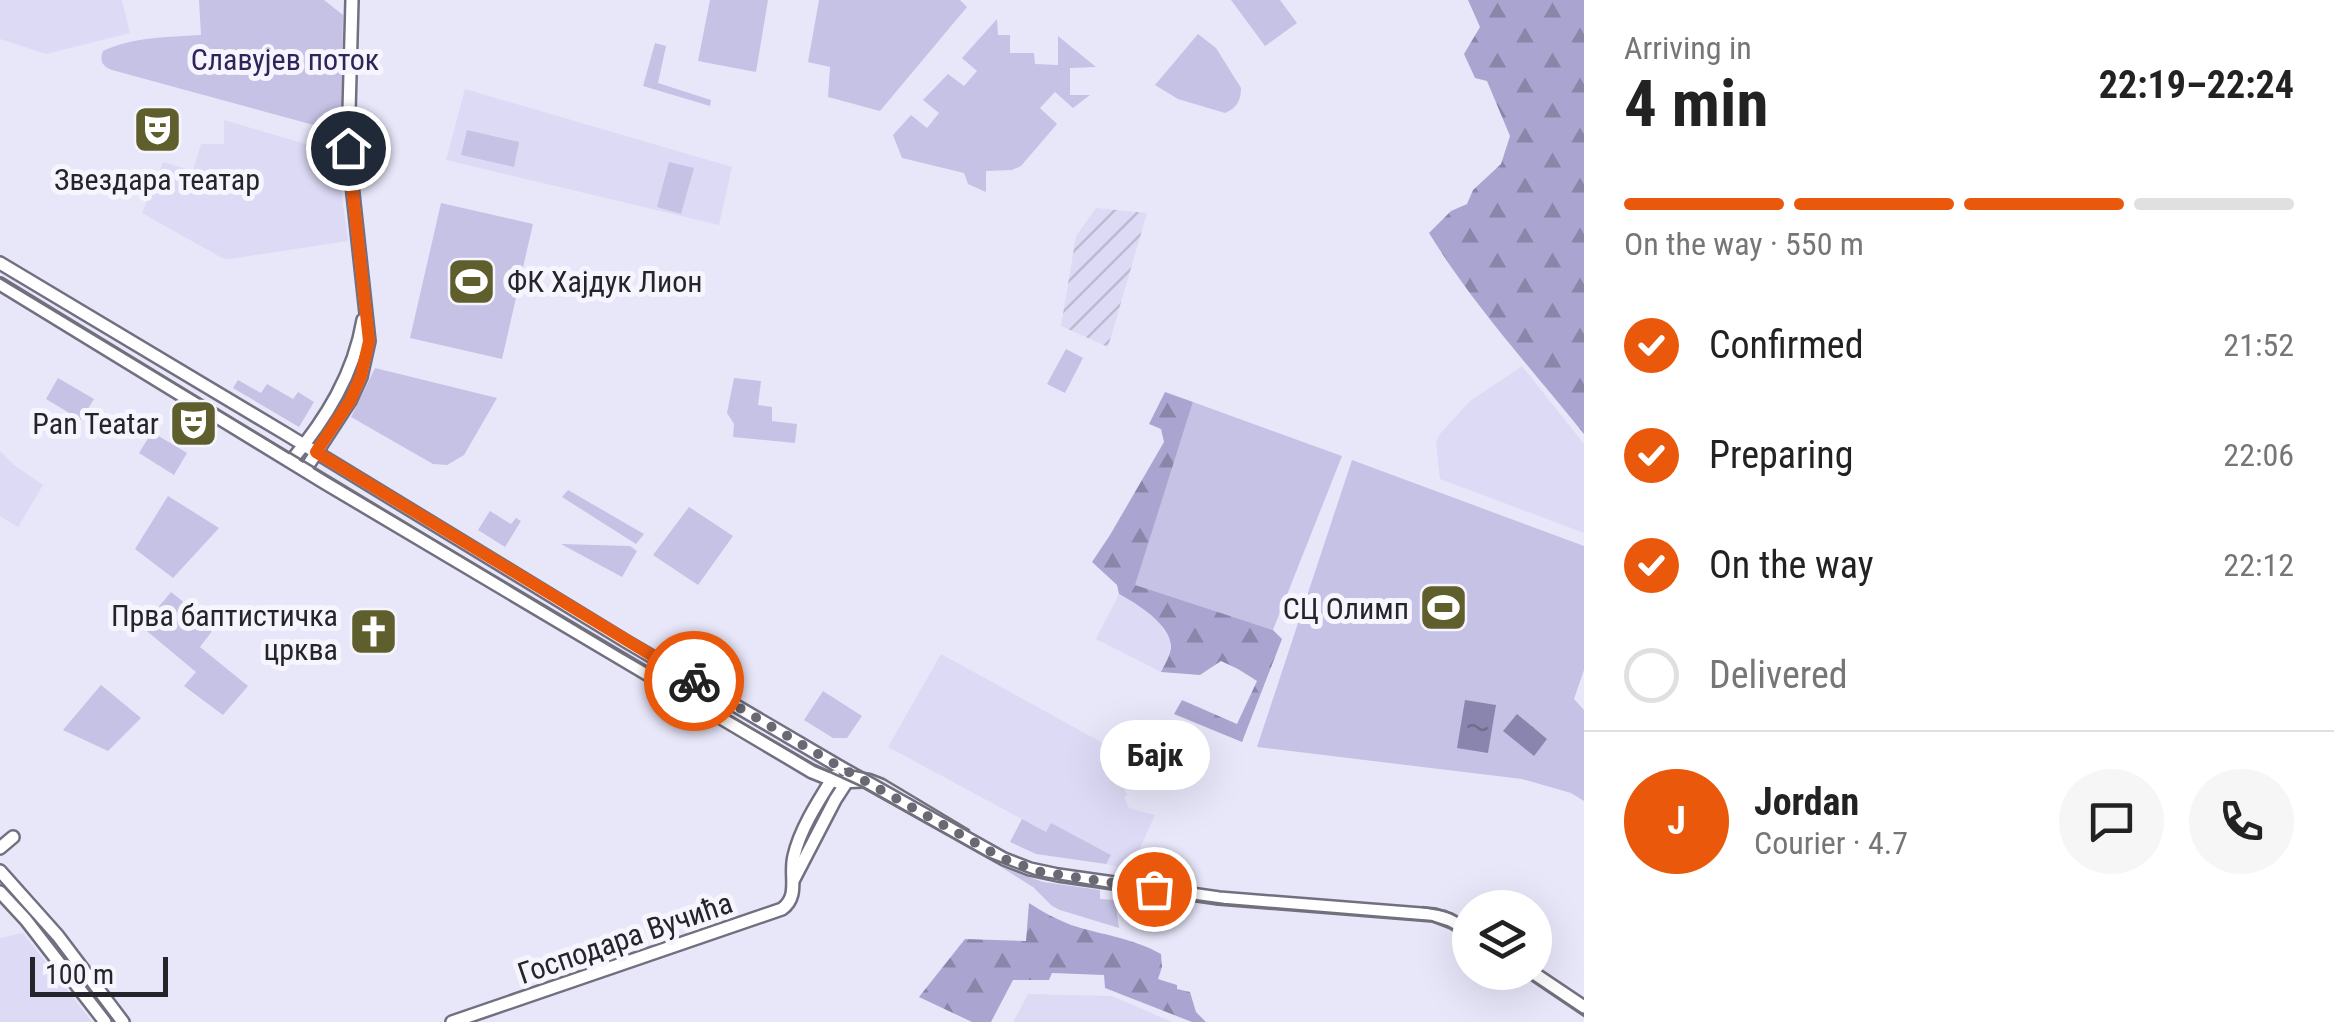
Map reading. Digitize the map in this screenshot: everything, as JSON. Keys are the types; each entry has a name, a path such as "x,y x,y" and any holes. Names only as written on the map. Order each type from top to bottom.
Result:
{"main road":[{"path":"306,470 361,376 369,341 348,148 352,0"},
{"path":"0,262 841,775"},
{"path":"0,284 812,772 868,782 1017,864 1041,872 1219,898 1428,914 1452,921"},
{"path":"291,461 326,415 350,370 365,308"},
{"name":"Господара Вучића","path":"452,1022 773,914 790,902 794,852 841,775"},
{"path":"0,848 12,837"},
{"path":"0,871 58,936 123,1022"},
{"path":"0,892 105,1022"},
{"path":"1552,985 1584,1007"}],"shaded area":[{"path":"0,0 122,0 130,33 46,54 0,39"},
{"path":"465,89 732,167 719,225 446,160"},
{"path":"224,120 336,153 348,241 229,259 142,213 163,162 193,171 201,144 224,144"},
{"path":"1096,208 1147,213 1108,347 1061,326 1076,236"},
{"path":"1522,366 1584,444 1584,533 1440,479 1436,444 1439,435 1470,401"},
{"path":"0,451 43,485 18,527 0,516"},
{"path":"1119,594 1142,607 1170,640 1171,652 1161,672 1096,639"},
{"path":"941,654 1101,742 1127,795 1124,797 1129,808 1155,815 1131,868 1106,864 1111,855 1052,824 1046,832 888,747"},
{"path":"23,933 92,1022 0,1022 0,938"},
{"path":"1028,994 1112,996 1172,1022 1013,1022"}],"green space":[{"name":"Славујев поток","path":"199,0 324,0 343,15 341,125 332,130 112,70 103,63 103,51 126,43 201,35"},
{"path":"710,0 768,0 756,72 698,61"},
{"path":"819,0 960,0 967,7 880,111 828,97 830,67 808,62"},
{"path":"1231,0 1280,0 1297,23 1265,46"},
{"path":"1468,0 1584,0 1584,434 1483,311 1429,233 1451,211 1467,204 1473,190 1501,164 1510,136 1487,81 1475,78 1464,54 1480,27"},
{"path":"997,19 998,35 1010,35 1010,53 1034,53 1035,64 1058,65 1058,36 1096,67 1070,68 1070,95 1090,95 1073,108 1055,92 1040,108 1057,124 1021,166 986,171 986,192 968,184 964,173 902,158 893,135 911,115 927,128 939,113 923,100 948,74 964,86 977,71 962,58"},
{"path":"1198,34 1216,48 1241,88 1238,103 1225,113 1178,99 1155,85"},
{"path":"655,43 666,46 658,83 711,100 710,106 643,86"},
{"path":"467,130 519,142 514,167 461,155"},
{"path":"669,162 694,168 681,214 657,207"},
{"name":"ФК Хајдук Лион","path":"441,203 533,224 502,359 410,338"},
{"path":"1066,349 1083,358 1065,393 1047,384"},
{"path":"375,368 497,398 464,455 447,465 433,464 351,417"},
{"path":"58,378 94,399 81,420 46,399"},
{"path":"734,378 761,381 758,405 772,407 772,421 797,424 795,443 733,437 734,424 727,413"},
{"path":"238,380 261,393 267,384 293,399 298,392 314,402 299,427 233,388"},
{"path":"1165,392 1193,402 1135,585 1273,630 1282,639 1242,742 1174,714 1182,700 1237,724 1257,681 1221,661 1200,675 1161,672 1171,648 1166,631 1152,616 1119,594 1117,585 1092,562 1164,442 1161,429 1149,424"},
{"path":"1193,402 1342,456 1273,630 1134,586"},
{"path":"152,432 187,453 174,475 139,453"},
{"name":"СЦ Олимп","path":"1352,460 1584,546 1584,670 1574,699 1584,710 1584,801 1571,793 1522,779 1257,747"},
{"path":"568,490 644,534 636,544 562,497"},
{"path":"168,496 219,528 173,578 135,549"},
{"path":"689,507 733,536 698,585 653,555"},
{"path":"490,511 511,524 516,518 521,521 505,547 478,530"},
{"path":"561,544 630,546 637,551 622,577"},
{"path":"171,592 215,627 200,647 248,686 223,715 184,686 196,672 142,627"},
{"path":"101,685 141,718 108,751 63,730"},
{"path":"823,691 862,716 847,738 833,738 804,720"},
{"path":"1022,819 1046,832 1051,823 1111,855 1106,864 1036,854 1010,842"},
{"path":"1001,867 1043,882 1100,890 1100,899 1115,900 1119,928 1052,906 1033,887"},
{"path":"1029,903 1071,925 1128,940 1161,954 1158,979 1190,992 1196,1012 1206,1022 1192,1022 1105,988 1104,975 1052,973 1049,980 1013,980 991,1022 972,1022 919,997 965,939 1026,941"}],"water":[{"path":"1465,700 1496,705 1488,753 1457,748"},
{"path":"1517,714 1547,739 1534,756 1503,731"}],"tram line":[{"path":"0,278 620,652 815,765 865,788 987,857 1037,876 1121,890 1224,904 1431,921 1452,930"},
{"path":"845,769 884,779 969,830"},
{"path":"1423,907 1452,914"},
{"path":"1546,990 1584,1016"}],"way so far":[{"path":"694,681 1004,859 1041,872 1154,889"}],"place":[{"name":"Звездара театар","path":"157,130"},
{"name":"ФК Хајдук Лион","path":"472,281"},
{"name":"Pan Teatar","path":"194,423"},
{"name":"СЦ Олимп","path":"1444,608"},
{"name":"Прва баптистичка црква","path":"373,632"},
{"name":"Бајк","path":"1154,889"}],"route":[{"path":"348,148 369,341 350,401 316,452 694,681"}]}
